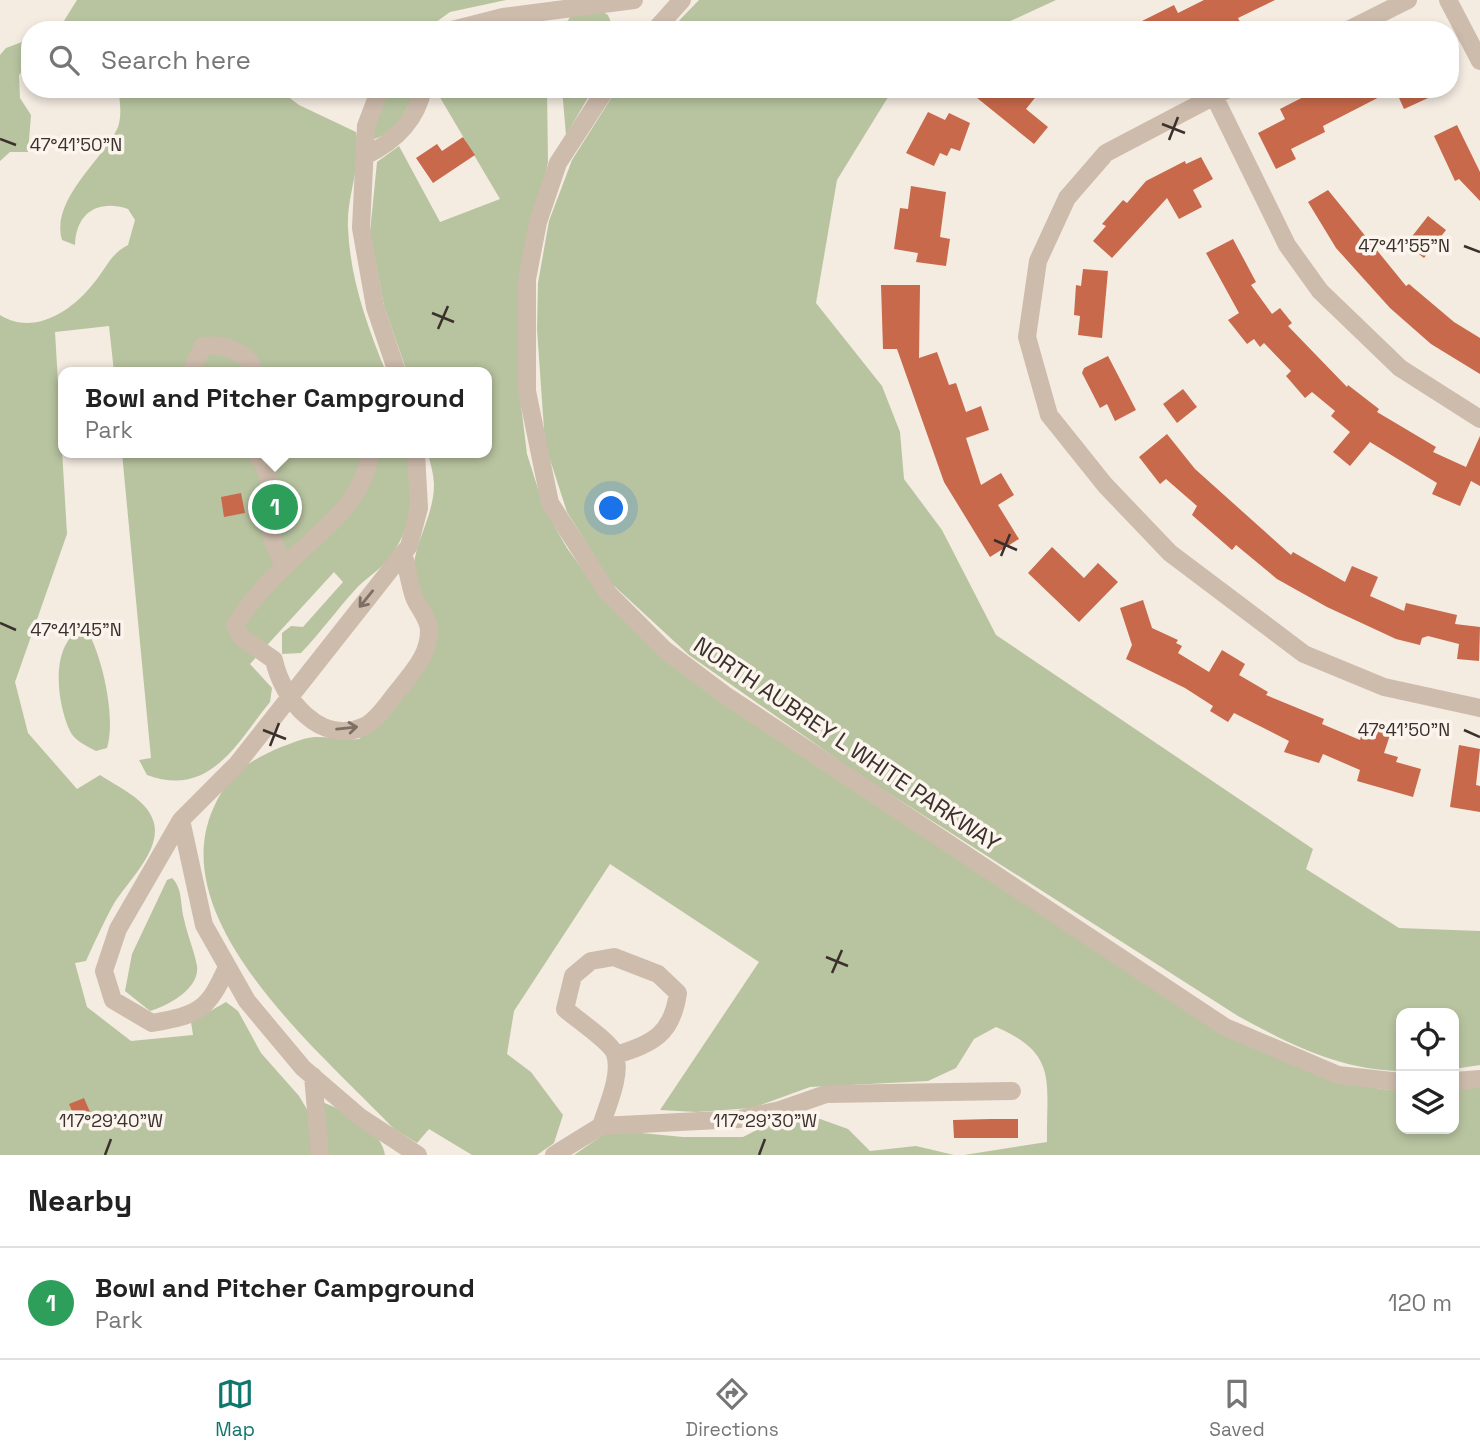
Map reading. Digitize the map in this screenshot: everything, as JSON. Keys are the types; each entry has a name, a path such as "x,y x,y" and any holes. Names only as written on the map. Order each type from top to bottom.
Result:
{"street":[{"path":"485,21 503,16 634,0"},
{"path":"663,21 682,0"},
{"path":"1366,21 1408,0"},
{"path":"1448,0 1480,61"},
{"path":"377,98 366,126 361,228 375,307 395,367"},
{"path":"365,156 388,145 406,127 419,98"},
{"name":"NORTH AUBREY L WHITE PARKWAY","path":"600,98 558,163 538,222 527,279 527,391 550,503 608,593 665,650 725,695 1225,1027 1338,1075 1396,1081"},
{"path":"1211,98 1106,153 1067,198 1038,261 1027,337 1049,415 1105,485 1170,554 1304,654 1384,687 1480,708"},
{"path":"1223,98 1287,245 1320,291 1400,368 1480,419"},
{"path":"193,367 203,346 218,344 236,350 253,367"},
{"path":"260,458 270,484 272,538 285,566"},
{"path":"369,458 367,475 342,513 285,566 235,625 241,636 274,660 278,678 290,699 314,723 328,729 345,731 365,725 380,713 428,649 430,627 414,597 407,553 419,508 416,458"},
{"path":"227,967 212,1001 180,1018 152,1023 113,1000 104,971 118,929 181,820 237,764 290,699 323,652 407,553"},
{"path":"181,820 204,925 247,1001 313,1076 360,1117 418,1155"},
{"path":"601,1126 615,1079 616,1055 611,1047 565,1009 573,976 591,961 614,957 658,974 678,993 675,1011 668,1027 650,1043 616,1055"},
{"path":"313,1076 320,1155"},
{"path":"1459,1081 1480,1079"},
{"path":"554,1155 601,1126 739,1119 780,1110 826,1094 1012,1091"}],"green space":[{"path":"77,0 506,0 450,12 438,21 64,21"},
{"path":"699,0 1056,0 1010,21 679,21"},
{"path":"598,9 608,15 610,21 568,21 572,13"},
{"path":"21,42 20,98 31,115 28,152 10,152 0,161 0,55 6,48"},
{"path":"119,98 290,98 356,132 356,168 348,216 349,247 361,302 384,367 113,367 109,326 55,332 58,458 62,458 67,534 15,682 28,733 77,789 100,775 138,800 153,820 153,843 142,866 112,907 86,961 75,963 87,1007 131,1041 193,1035 191,1022 226,1002 238,1011 261,1053 299,1096 308,1111 314,1155 0,1155 0,315 25,323 38,322 63,312 84,294 112,257 128,245 135,220 128,209 107,206 91,211 79,224 75,245 62,240 60,225 71,195 118,127"},
{"path":"382,98 412,98 395,130 375,139 370,133"},
{"path":"440,98 547,98 548,162 521,283 519,389 527,454 544,508 567,548 604,599 1111,961 1336,1079 1396,1090 1396,1134 1459,1134 1459,1086 1480,1084 1480,1155 964,1155 1047,1142 1047,1086 1040,1059 1016,1037 996,1027 974,1039 956,1068 928,1081 810,1087 752,1108 696,1112 660,1110 759,962 610,864 514,1011 507,1054 531,1072 563,1115 554,1143 537,1155 472,1155 429,1129 417,1143 394,1129 329,1064 258,984 230,941 210,897 204,852 213,809 226,786 240,770 269,752 304,739 359,739 398,700 424,665 433,647 436,631 434,617 416,585 413,571 433,495 429,458 492,458 492,367 405,367 384,306 370,232 377,162 399,146 440,222 500,199"},
{"path":"563,98 588,98 566,135"},
{"path":"611,98 887,98 837,180 816,303 882,386 900,432 904,479 942,530 996,635 1313,849 1306,869 1399,928 1480,931 1480,1065 1459,1068 1459,1008 1396,1008 1396,1071 1337,1061 1277,1037 1238,1016 854,771 689,655 611,583 567,512 545,444 537,329 538,283 549,221 572,160"},
{"path":"122,458 409,458 410,507 404,533 398,545 382,566 354,591 301,653 282,654 282,633 291,626 303,627 343,582 334,572 250,664 272,688 270,702 233,750 205,773 188,779 169,780 147,775 139,760 151,758"},
{"path":"82,629 88,632 99,657 109,706 107,748 96,751 72,734 65,719 59,691 60,661 64,647 71,637"},
{"path":"172,878 180,892 197,974 181,995 150,1011 125,991 132,954 167,880"},
{"path":"322,1102 361,1122 377,1137 385,1155 327,1155"},
{"path":"809,1115 848,1129 870,1151 916,1146 954,1155 574,1155 610,1130 683,1137 743,1137 784,1116"}],"building":[{"path":"1204,0 1275,0 1238,18 1240,21 1142,21 1174,5 1178,13"},
{"path":"977,98 1035,98 1026,109 1048,127 1034,144"},
{"path":"1301,98 1377,98 1323,126 1325,132 1291,149 1296,159 1276,169 1258,133 1285,119 1280,109"},
{"path":"1399,98 1428,98 1404,109"},
{"path":"928,112 945,120 949,113 970,123 960,151 951,148 947,156 940,153 934,166 906,153"},
{"path":"1457,125 1480,172 1480,201 1459,179 1455,181 1434,136"},
{"path":"463,137 475,155 433,183 416,158 437,144 442,151"},
{"path":"1201,157 1213,179 1193,190 1202,207 1179,219 1167,198 1112,258 1093,241 1106,226 1102,224 1123,200 1127,203 1146,181 1185,161 1186,164"},
{"path":"911,186 946,192 940,237 950,239 946,266 916,262 918,253 894,249 900,208 908,209"},
{"path":"1328,190 1406,286 1409,284 1454,322 1480,338 1480,374 1431,344 1390,308 1336,248 1308,202"},
{"path":"1428,216 1446,230 1424,258 1406,244"},
{"path":"1233,239 1256,282 1251,285 1272,314 1280,308 1292,323 1288,326 1347,387 1348,385 1379,409 1377,412 1436,447 1433,452 1466,467 1480,436 1480,486 1471,481 1460,506 1432,494 1437,483 1370,442 1350,466 1333,452 1350,432 1331,416 1335,411 1312,392 1305,398 1286,376 1291,371 1264,343 1260,347 1254,339 1247,344 1228,320 1239,313 1206,253"},
{"path":"1083,269 1108,271 1102,338 1078,335 1080,316 1074,315 1076,285 1081,286"},
{"path":"881,285 920,285 919,358 937,352 949,385 956,383 966,412 981,406 989,430 966,438 981,485 1001,473 1014,495 998,505 1019,539 990,557 944,482 897,349 883,349"},
{"path":"1108,356 1136,410 1115,421 1107,404 1100,408 1082,373 1084,368"},
{"path":"1183,389 1197,407 1177,423 1163,404"},
{"path":"1167,434 1195,469 1291,555 1293,552 1345,582 1352,566 1378,577 1370,596 1404,611 1406,603 1457,615 1455,624 1480,627 1479,661 1457,659 1459,644 1428,636 1422,638 1420,645 1396,639 1327,607 1277,579 1236,545 1232,550 1192,515 1197,506 1166,479 1160,484 1139,457"},
{"path":"241,493 245,513 224,517 221,497"},
{"path":"1052,547 1084,578 1098,563 1118,582 1079,622 1028,573"},
{"path":"1143,600 1152,628 1178,640 1176,643 1182,646 1178,653 1209,672 1222,650 1245,664 1239,675 1268,692 1266,695 1324,719 1322,724 1360,740 1364,725 1391,732 1384,753 1398,757 1396,762 1421,769 1413,797 1357,781 1360,770 1323,754 1319,763 1284,752 1289,741 1234,713 1228,722 1210,711 1213,706 1185,688 1126,659 1132,645 1120,608"},
{"path":"1459,745 1480,749 1476,785 1480,786 1480,812 1450,807"},
{"path":"84,1098 90,1112 75,1118 69,1104"},
{"path":"1018,1119 1018,1138 954,1138 953,1120"}],"place":[{"name":"Bowl and Pitcher Campground","path":"275,507"}]}
